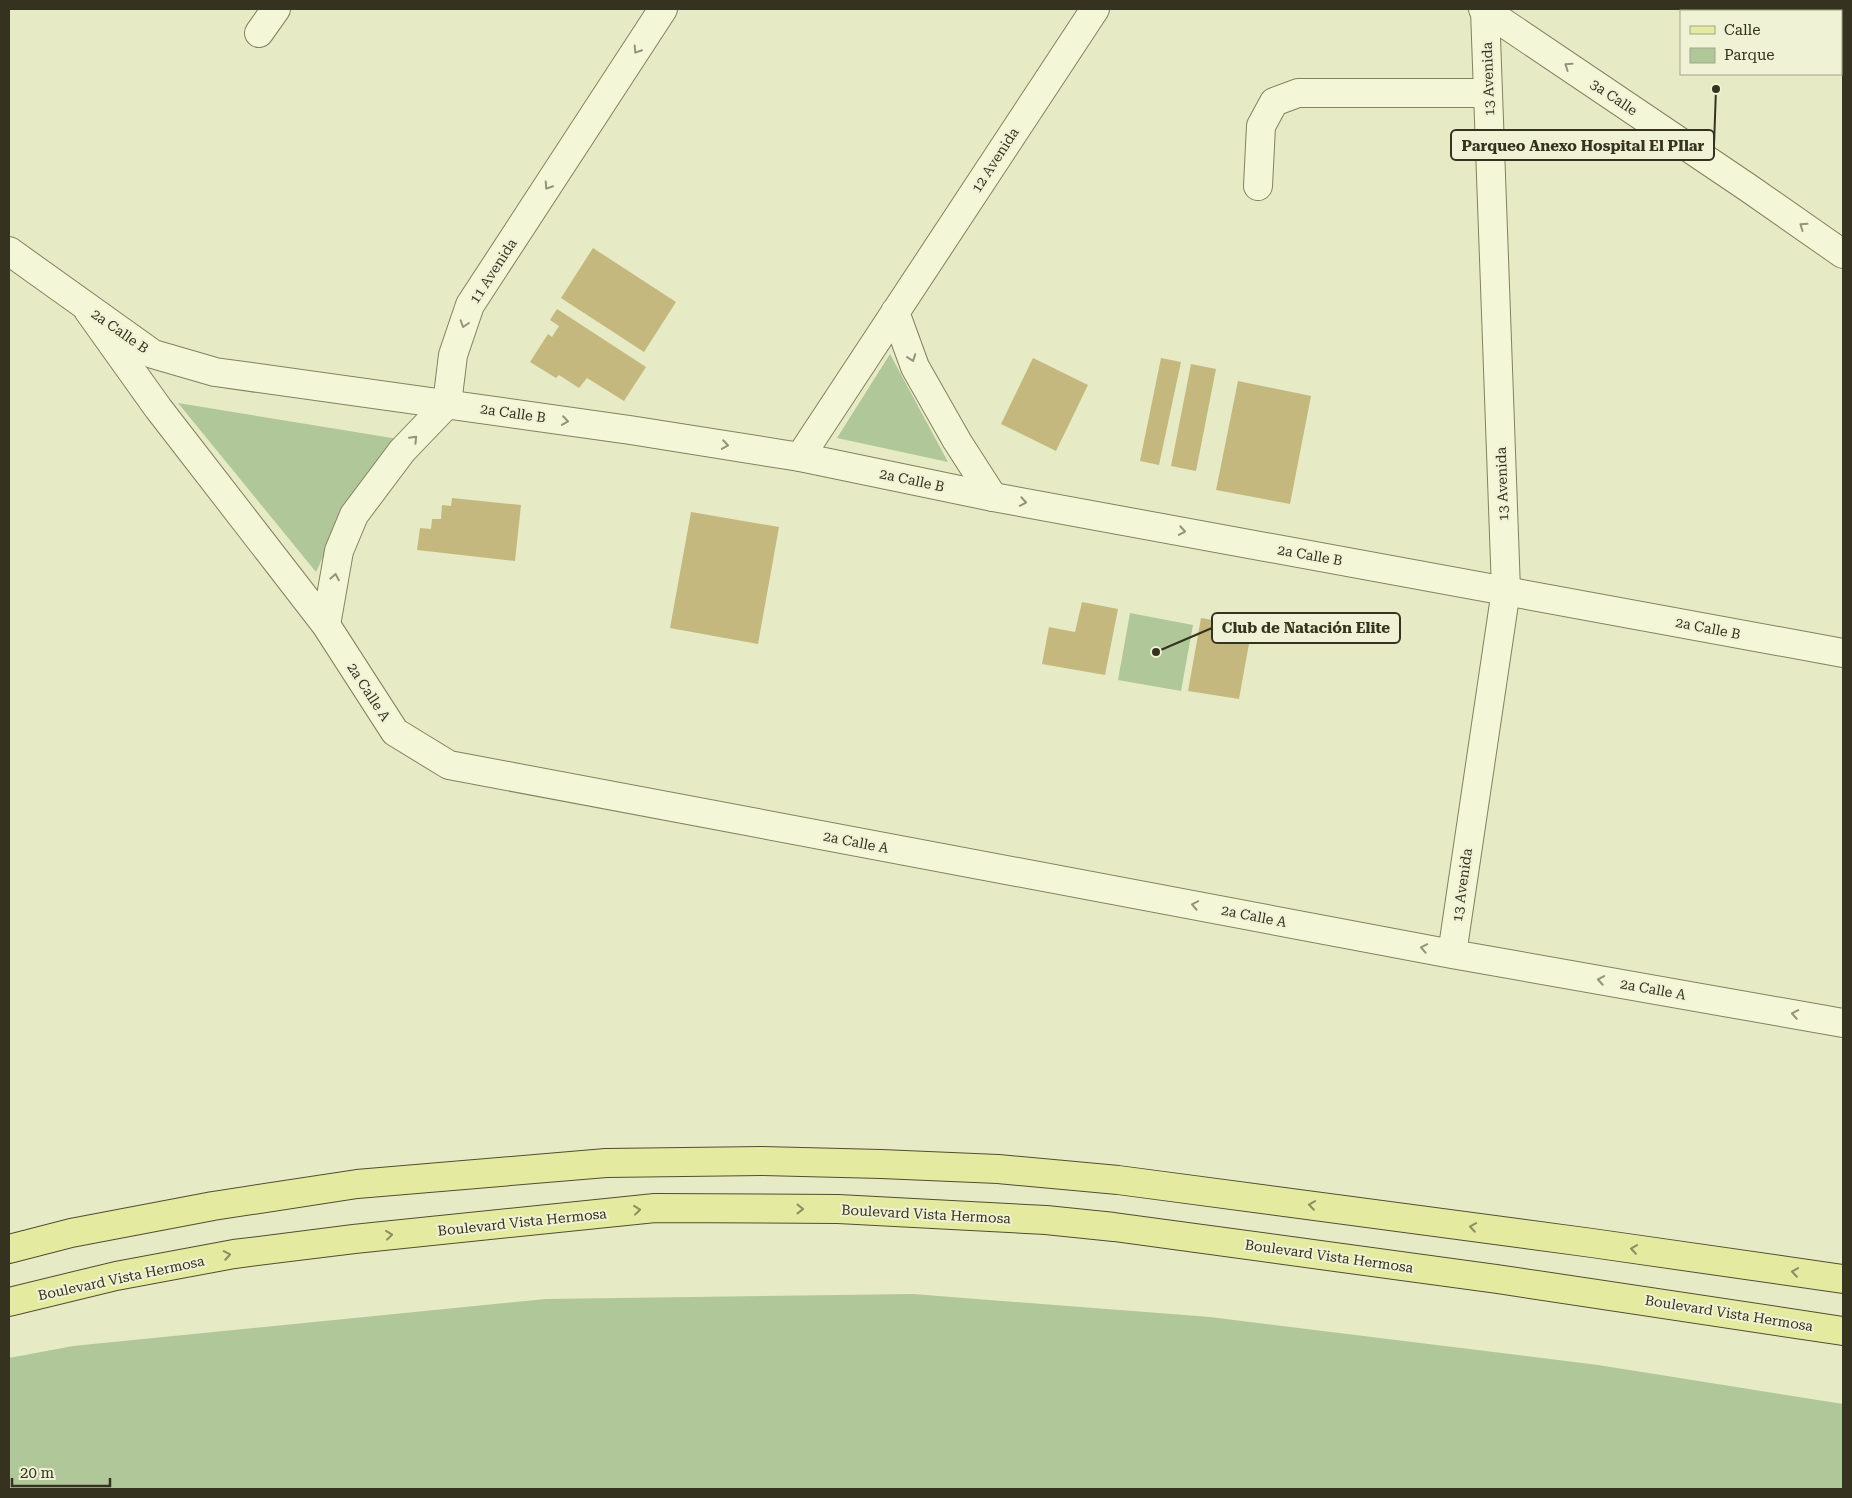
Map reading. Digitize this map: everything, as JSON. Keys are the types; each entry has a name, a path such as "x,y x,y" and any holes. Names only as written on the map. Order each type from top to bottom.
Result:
{"main road":[{"path":"9,1249 71,1233 204,1208 357,1184 606,1163 762,1161 989,1169 1118,1180 1582,1241 1843,1279"},
{"name":"Boulevard Vista Hermosa","path":"9,1302 116,1276 234,1254 354,1238 655,1208 838,1209 1046,1220 1114,1227 1288,1249 1843,1330"}],"street":[{"path":"260,33 276,9"},
{"name":"11 Avenida","path":"447,404 453,355 470,305 663,9"},
{"name":"12 Avenida","path":"800,457 1095,9"},
{"name":"13 Avenida","path":"1452,954 1506,590 1484,10"},
{"name":"3a Calle","path":"1484,10 1843,254"},
{"path":"1258,186 1261,126 1274,102 1298,94 1488,93"},
{"name":"2a Calle B","path":"9,251 153,354 215,372 630,430 800,457 993,497 1843,653"},
{"name":"2a Calle A","path":"86,307 158,408 326,625 395,732 449,765 1452,954 1843,1023"},
{"path":"895,312 915,367 957,441 993,497"},
{"path":"326,625 340,551 354,515 402,451 447,404"}],"green space":[{"path":"890,354 948,462 837,438"},
{"path":"178,403 398,439 346,507 316,572"},
{"path":"1130,613 1193,625 1181,691 1118,680"},
{"path":"913,1294 1210,1317 1598,1365 1843,1404 1843,1489 9,1489 9,1358 73,1346 546,1299"}],"building":[{"path":"593,248 676,302 644,352 561,298"},
{"path":"557,309 646,367 624,401 587,378 579,388 559,375 556,378 530,362 548,334 552,337 559,326 550,320"},
{"path":"1033,358 1088,385 1056,451 1001,424"},
{"path":"1161,358 1181,362 1159,465 1140,461"},
{"path":"1191,364 1216,369 1196,471 1171,466"},
{"path":"1238,381 1311,396 1290,504 1216,490"},
{"path":"452,498 521,505 515,561 417,550 420,528 431,529 432,519 441,519 442,505 451,506"},
{"path":"691,512 779,527 758,644 670,628"},
{"path":"1082,602 1118,609 1105,675 1042,664 1049,627 1075,632"},
{"path":"1201,618 1252,627 1239,699 1188,691"}],"place":[{"name":"Parqueo Anexo Hospital El PIlar","path":"1716,89"},
{"name":"Club de Natación Elite","path":"1156,652"}]}
